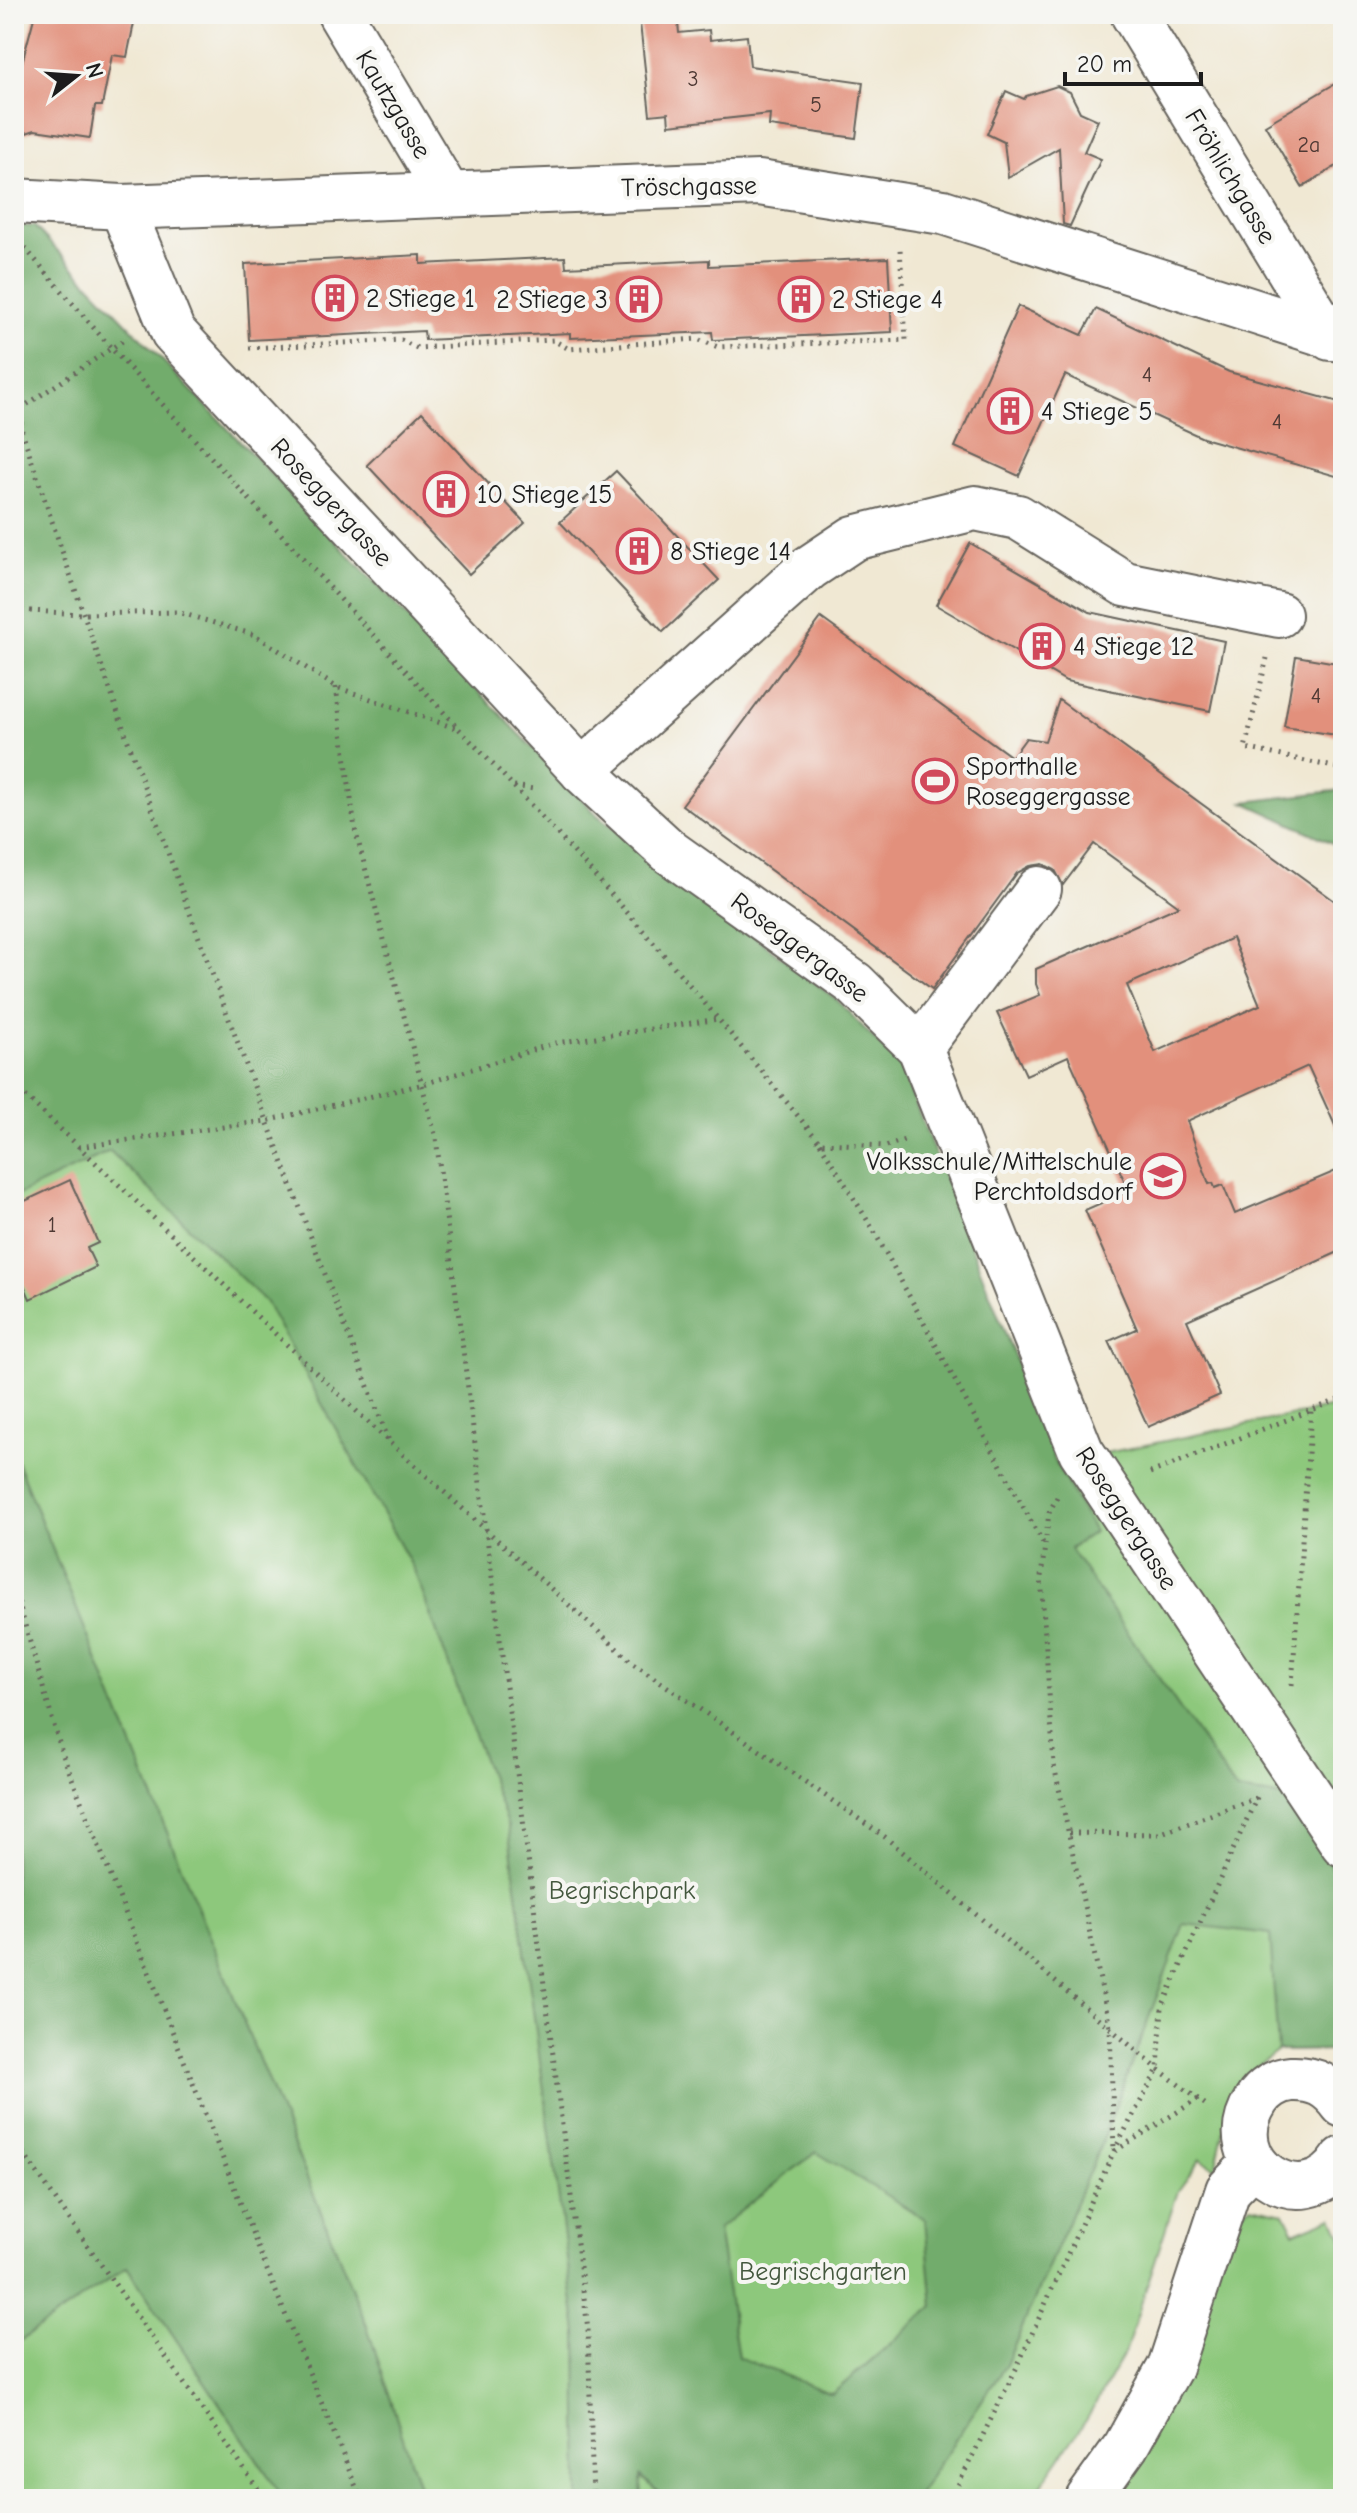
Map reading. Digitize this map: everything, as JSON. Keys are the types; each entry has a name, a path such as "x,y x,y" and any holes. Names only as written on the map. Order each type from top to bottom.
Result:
{"street":[{"name":"Kautzgasse","path":"340,14 448,194"},
{"name":"Fröhlichgasse","path":"1133,14 1336,339"},
{"name":"Tröschgasse","path":"14,201 122,207 759,183 943,212 1336,339"},
{"name":"Roseggergasse","path":"122,207 173,332 582,771 670,852 855,984 920,1048 1094,1473 1343,1844"},
{"path":"582,771 809,568 854,538 975,508 1018,517 1125,584 1279,615"},
{"path":"920,1048 1039,889"},
{"path":"1339,2088 1307,2079 1283,2080 1261,2093 1247,2114 1244,2139 1254,2163 1270,2178 1291,2186 1313,2185 1340,2172"},
{"path":"1088,2499 1126,2446 1170,2367 1228,2190 1254,2163"}],"path":[{"path":"192,351 401,340 417,348 553,340 569,349 697,339 718,347 906,340 896,204"},
{"path":"24,247 112,349 514,786 720,1019 820,1143 874,1231 1045,1546"},
{"path":"17,411 125,339"},
{"path":"14,391 22,431 82,614 223,1009 389,1442"},
{"path":"14,479 22,431"},
{"path":"14,610 82,614 177,612 255,635 336,687 459,729"},
{"path":"1279,615 1245,748 1343,769"},
{"path":"336,687 355,829 436,1138 588,2329 593,2499"},
{"path":"79,1147 266,1121 424,1084 555,1043 720,1019"},
{"path":"14,1085 389,1442 633,1663 885,1837 1158,2069 1215,2112"},
{"path":"820,1143 886,1146 912,1137"},
{"path":"1114,2151 1110,2027 1054,1765 1041,1577 1049,1513 1094,1473 1311,1411 1343,1398"},
{"path":"1291,1699 1311,1411"},
{"path":"1049,1513 1094,1473"},
{"path":"14,1587 62,1753 361,2499"},
{"path":"1069,1833 1159,1834 1256,1798 1293,1768"},
{"path":"951,2499 1017,2367 1114,2151 1158,2069 1162,2007 1256,1798"},
{"path":"1114,2151 1198,2099"},
{"path":"14,2140 265,2499"}],"green space":[{"name":"Begrischpark","path":"14,226 34,226 597,815 837,1000 901,1067 1056,1463 1343,1405 1343,2023 1330,2050 1278,2051 1242,2078 1228,2111 1215,2169 1201,2159 1178,2191 1126,2350 1087,2419 1031,2499 14,2499"},
{"name":"Begrischpark","path":"14,226 34,226 597,815 837,1000 901,1067 1056,1463 1094,1532 1070,1549 1237,1791 1288,1798 1343,1885 1343,2023 1330,2050 1278,2051 1270,1934 1184,1924 1103,2140 1006,2365 915,2499 665,2499 641,2476 642,2499 579,2499 577,2332 508,1827 414,1570 265,1301 110,1151 14,1197","holes":["816,2152 925,2219 933,2307 832,2394 738,2357 718,2229"]},
{"path":"1343,790 1343,848 1244,802"},
{"path":"14,1454 367,2326 423,2499 284,2499 127,2267 14,2345"},
{"path":"1251,2206 1284,2213 1294,2233 1333,2217 1343,2239 1343,2499 1107,2499 1236,2215"}],"building":[{"path":"35,14 111,14 135,18 127,57 112,55 102,106 95,106 90,138 35,130 14,137 14,93"},
{"path":"639,14 677,14 679,33 709,30 710,40 747,36 750,66 863,82 856,138 769,126 770,114 669,125 668,113 650,115"},
{"path":"1343,79 1343,162 1302,187 1265,125"},
{"path":"1057,86 1070,92 1080,112 1098,120 1084,152 1101,159 1070,226 1063,224 1059,148 1008,177 1004,142 987,134 1006,91 1024,99"},
{"path":"421,255 421,264 565,257 566,267 709,260 709,266 888,258 892,332 713,340 712,332 570,338 570,333 425,340 424,331 249,340 245,264"},
{"path":"1018,306 1082,335 1096,309 1229,372 1343,403 1343,478 1203,438 1065,375 1019,476 955,447"},
{"name":"10 Stiege 15","path":"422,412 525,523 469,574 367,465"},
{"name":"8 Stiege 14","path":"616,471 719,580 663,632 560,522"},
{"path":"970,543 1090,612 1224,641 1210,711 1066,681 936,605"},
{"path":"821,618 1012,757 1026,738 1045,741 1059,700 1343,907 1343,1143 1308,1066 1187,1121 1209,1184 1213,1183 1215,1188 1223,1185 1235,1214 1343,1168 1343,1250 1187,1320 1220,1395 1148,1427 1109,1341 1137,1329 1085,1210 1129,1191 1068,1056 1026,1075 997,1013 1040,995 1036,969 1179,906 1094,844 1063,885 1055,870 1043,864 1017,873 932,989 682,805","holes":["1232,938 1260,1005 1155,1052 1127,985"]},
{"path":"1296,656 1343,664 1343,736 1284,727"},
{"path":"70,1180 98,1243 87,1248 96,1267 30,1299 14,1262 14,1206"}],"place":[{"name":"2 Stiege 1","path":"335,298"},
{"name":"2 Stiege 3","path":"639,299"},
{"name":"2 Stiege 4","path":"801,299"},
{"name":"4 Stiege 5","path":"1010,411"},
{"name":"10 Stiege 15","path":"446,494"},
{"name":"8 Stiege 14","path":"639,551"},
{"name":"4 Stiege 12","path":"1042,646"},
{"name":"Sporthalle Roseggergasse","path":"935,781"},
{"name":"Volksschule/Mittelschule Perchtoldsdorf","path":"1163,1176"}],"park label":[{"name":"Begrischgarten","path":"823,2271"}]}
